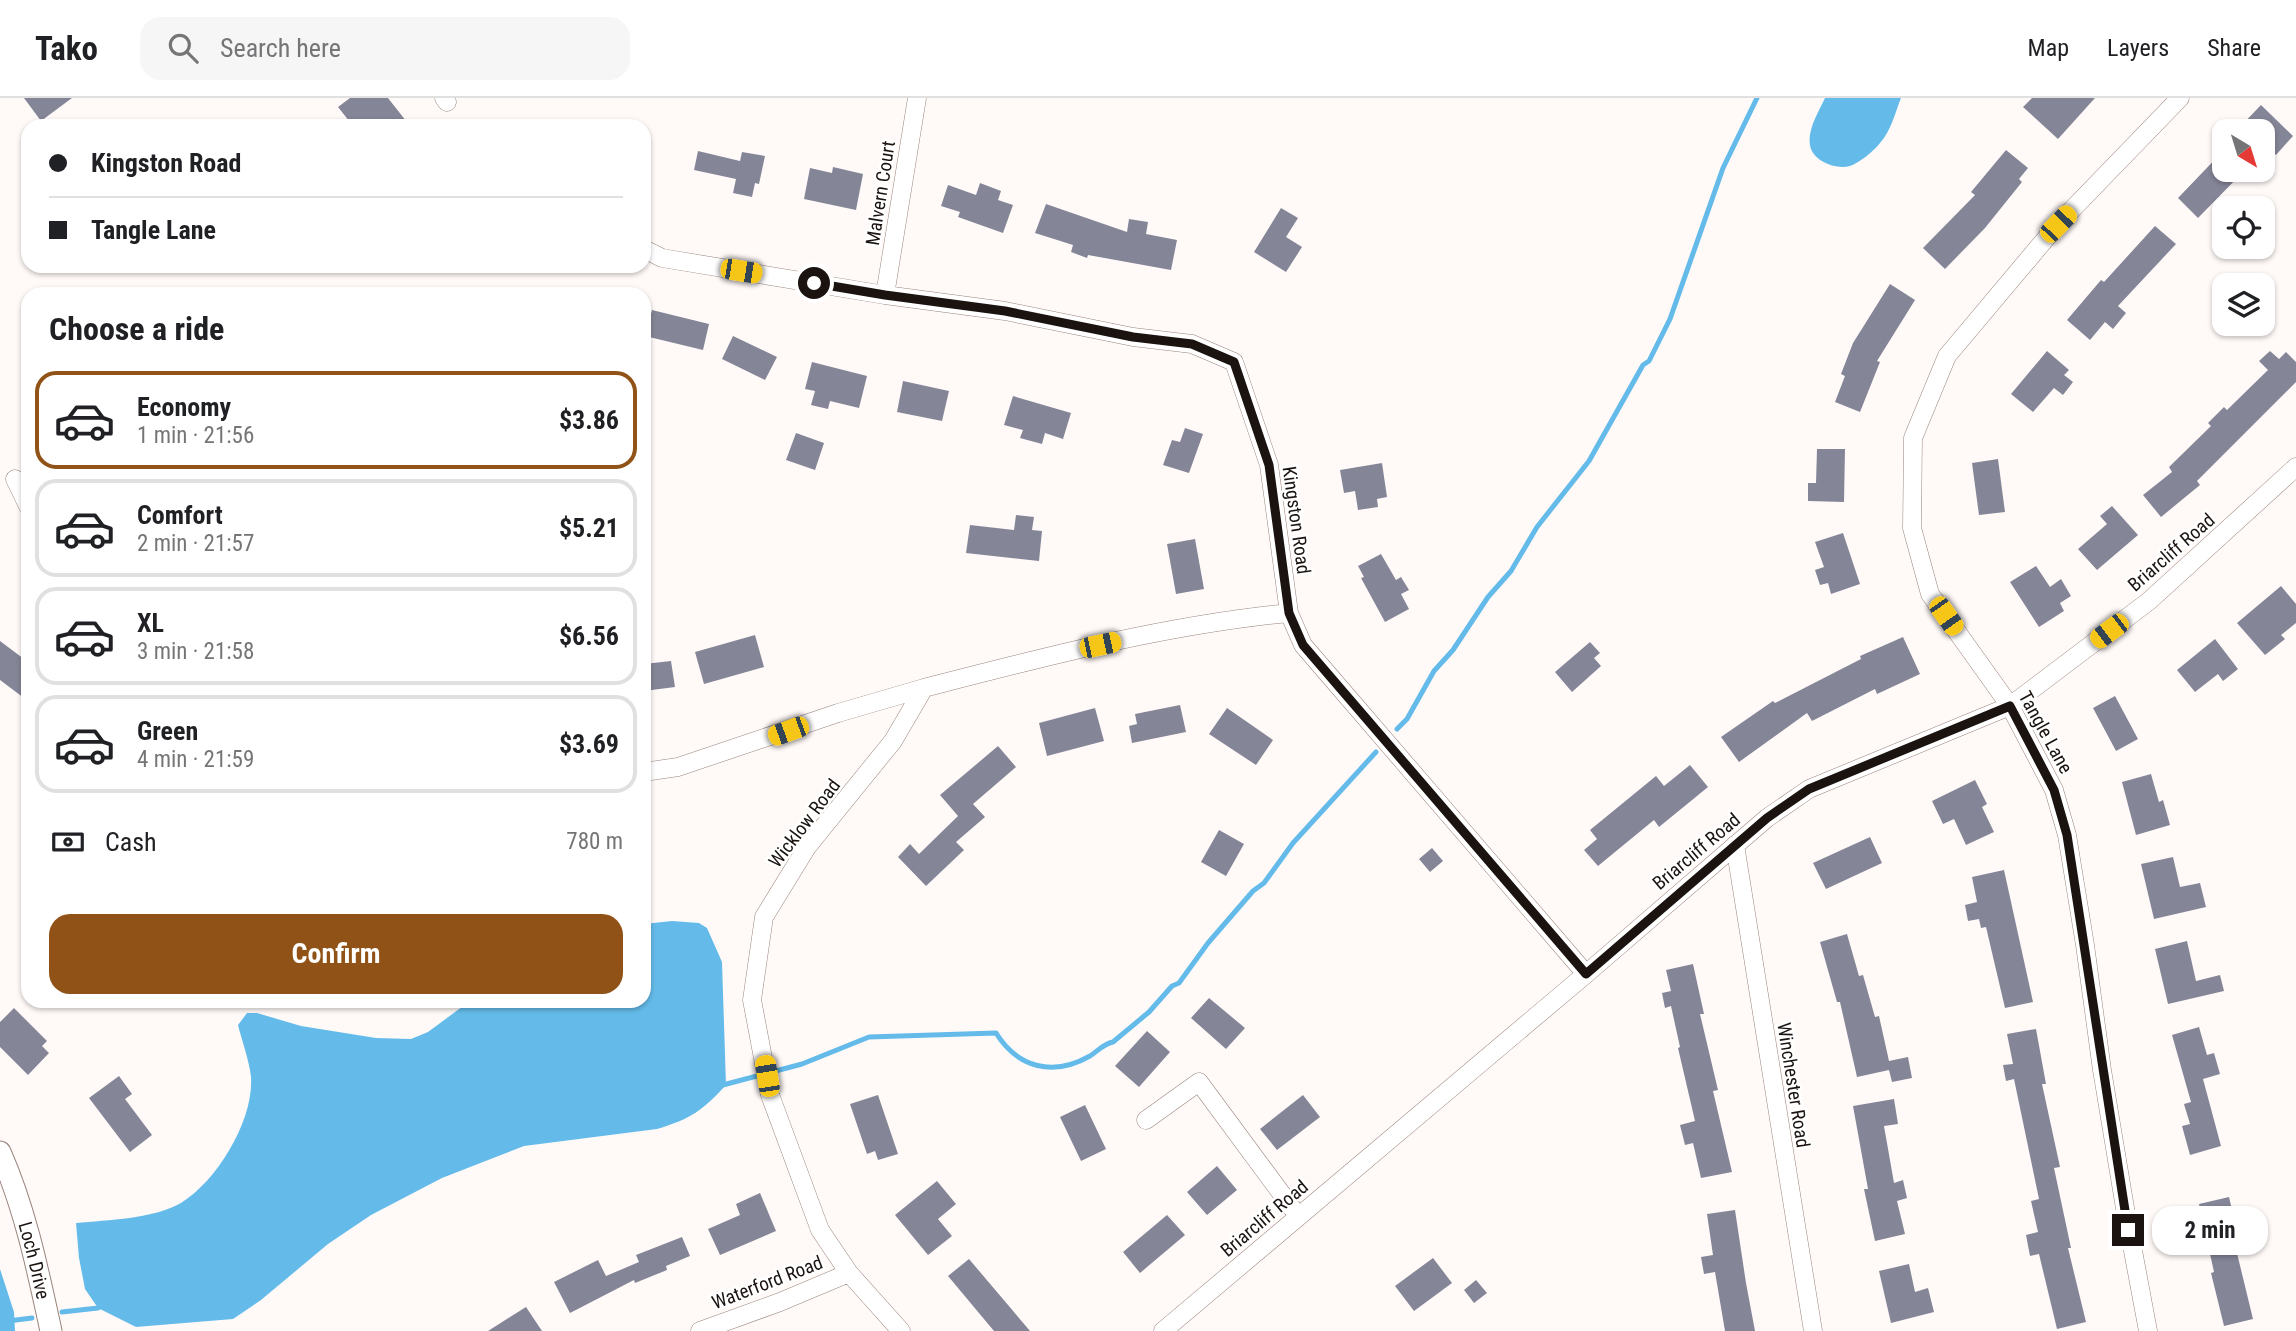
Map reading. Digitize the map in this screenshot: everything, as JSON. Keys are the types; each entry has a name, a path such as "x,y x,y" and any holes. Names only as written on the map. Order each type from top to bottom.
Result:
{"street":[{"name":"Malvern Court","path":"885,295 917,98"},
{"name":"Tangle Lane","path":"2148,1331 2124,1208 2067,835 2054,790 2010,706 1930,594 1912,528 1913,438 1947,356 2058,224 2180,98"},
{"name":"Kingston Road","path":"651,252 662,258 885,295 1005,311 1133,337 1192,344 1234,362 1269,465 1289,613 1303,645 1586,974"},
{"name":"Briarcliff Road","path":"1163,1331 1767,818 1809,789 2010,706 2149,601 2296,467"},
{"path":"15,479 21,491"},
{"path":"651,771 678,767 838,712 1045,656 1246,617 1289,613"},
{"name":"Wicklow Road","path":"901,1331 849,1272 820,1230 770,1095 752,1000 764,917 807,848 893,741 924,688"},
{"name":"Winchester Road","path":"1735,845 1813,1331"},
{"path":"1146,1120 1199,1082 1298,1216"},
{"name":"Loch Drive","path":"0,1152 11,1176 30,1242 51,1331"},
{"name":"Waterford Road","path":"700,1331 849,1272"}],"water":[{"path":"1825,98 1901,98 1890,127 1880,143 1862,160 1844,167 1820,160 1810,145 1812,127"},
{"path":"672,921 699,923 707,928 722,962 726,1085 696,1113 657,1129 524,1146 442,1178 371,1215 328,1244 261,1300 233,1319 136,1327 98,1308 85,1289 76,1223 144,1216 181,1203 208,1180 231,1148 240,1130 250,1094 250,1071 238,1025 247,1013 257,1013 301,1026 376,1038 411,1039 428,1032 461,1008 651,1008 651,923"},
{"path":"0,1269 14,1312 15,1331 0,1331"}],"building":[{"path":"24,98 72,98 44,119 40,119"},
{"path":"350,98 388,98 404,119 347,119 338,107"},
{"path":"2032,98 2095,98 2058,139 2023,107"},
{"path":"2261,105 2293,136 2276,155 2275,119 2248,119"},
{"path":"2006,150 2028,168 2019,179 2022,182 1985,228 1945,269 1923,248 1975,195 1971,192"},
{"path":"698,151 740,161 742,152 765,156 759,184 755,183 752,197 733,193 736,179 694,170"},
{"path":"2212,163 2212,182 2233,182 2220,196 2212,196 2212,204 2198,218 2178,198"},
{"path":"833,167 863,174 856,210 804,199 810,168 832,173"},
{"path":"980,183 1001,191 998,200 1013,205 1003,233 958,217 960,212 941,206 948,185 976,195"},
{"path":"1046,204 1127,232 1129,219 1148,222 1146,234 1177,240 1171,270 1088,255 1087,258 1071,252 1073,245 1035,233"},
{"path":"1281,208 1298,218 1286,237 1302,247 1286,272 1254,252"},
{"path":"2155,226 2176,244 2118,306 2126,313 2113,329 2105,322 2090,340 2067,320 2101,280 2104,282"},
{"path":"1890,284 1915,300 1877,361 1880,362 1860,412 1835,402 1845,376 1841,374 1853,343"},
{"path":"652,310 709,324 703,350 651,337"},
{"path":"733,336 777,357 765,380 722,359"},
{"path":"2047,351 2069,370 2064,375 2073,382 2063,395 2054,388 2033,412 2011,394"},
{"path":"2270,351 2279,359 2286,352 2296,362 2296,382 2197,481 2200,485 2161,517 2143,495 2172,472 2169,467 2211,426 2208,423 2224,407 2227,410 2268,370 2259,361"},
{"path":"812,362 867,376 859,408 830,401 828,409 811,405 815,391 805,389"},
{"path":"903,381 949,391 942,421 897,412"},
{"path":"1013,396 1071,413 1063,439 1045,433 1042,444 1020,438 1023,430 1004,425"},
{"path":"1185,428 1203,434 1189,473 1163,465 1172,440 1180,442"},
{"path":"796,433 824,443 815,470 786,460"},
{"path":"1817,449 1845,449 1844,502 1808,501 1808,483 1816,483"},
{"path":"1998,459 2005,512 1979,515 1972,463"},
{"path":"1382,463 1387,497 1377,499 1378,507 1358,510 1355,491 1344,493 1340,470"},
{"path":"2112,506 2138,535 2097,570 2078,549 2107,524 2100,516"},
{"path":"1016,515 1034,517 1032,530 1042,531 1039,561 966,553 970,525 1014,530"},
{"path":"1843,533 1860,584 1831,594 1828,583 1820,585 1815,570 1824,567 1815,542"},
{"path":"1195,539 1204,589 1176,594 1167,544"},
{"path":"1381,554 1396,580 1401,577 1409,590 1401,594 1409,609 1385,622 1361,578 1364,577 1358,566"},
{"path":"2036,566 2050,587 2061,579 2071,596 2060,603 2064,611 2039,627 2010,582"},
{"path":"2281,586 2296,604 2296,623 2281,635 2285,639 2265,655 2237,623"},
{"path":"755,635 764,667 704,684 695,652"},
{"path":"1903,637 1920,674 1877,694 1875,689 1812,721 1807,713 1739,762 1721,737 1773,701 1775,703 1861,659 1860,656"},
{"path":"2215,639 2238,669 2223,681 2218,674 2195,692 2177,670"},
{"path":"0,641 21,657 21,696 0,680"},
{"path":"1590,642 1600,653 1594,658 1601,666 1572,692 1555,672"},
{"path":"671,661 675,687 651,690 651,663"},
{"path":"2115,696 2138,739 2116,751 2093,708"},
{"path":"1180,705 1186,732 1132,743 1129,726 1137,724 1135,714"},
{"path":"1095,708 1104,741 1047,756 1039,723"},
{"path":"1227,708 1273,740 1256,765 1209,734"},
{"path":"998,746 1016,767 973,804 985,817 956,842 964,850 926,886 898,857 910,844 919,854 958,816 940,795"},
{"path":"1690,765 1708,787 1659,827 1654,820 1598,866 1584,850 1597,839 1590,830 1656,776 1664,786"},
{"path":"2151,774 2159,802 2163,800 2170,825 2136,835 2122,782"},
{"path":"1975,780 1987,804 1982,807 1994,832 1966,845 1954,819 1943,824 1932,801"},
{"path":"1219,830 1244,844 1226,876 1201,862"},
{"path":"1870,837 1882,863 1826,889 1813,863"},
{"path":"1432,848 1443,861 1430,872 1419,859"},
{"path":"2173,857 2180,887 2200,883 2206,907 2154,919 2141,864"},
{"path":"2004,870 2033,1002 2005,1008 1986,927 1981,928 1979,919 1968,921 1965,905 1977,902 1972,877"},
{"path":"1847,934 1875,1017 1879,1016 1889,1061 1908,1057 1912,1078 1892,1082 1889,1070 1857,1077 1840,1002 1837,1002 1820,942"},
{"path":"2187,941 2196,981 2220,975 2224,991 2168,1004 2155,949"},
{"path":"1693,964 1704,1014 1700,1014 1718,1090 1713,1091 1732,1172 1701,1178 1693,1143 1685,1145 1680,1125 1695,1121 1671,1006 1665,1008 1662,993 1671,991 1666,970"},
{"path":"1209,998 1245,1028 1226,1049 1191,1018"},
{"path":"14,1008 47,1041 42,1046 49,1053 28,1075 0,1047 0,1022"},
{"path":"2199,1027 2207,1055 2214,1053 2220,1074 2203,1079 2221,1146 2190,1155 2182,1126 2190,1124 2184,1104 2191,1102 2172,1035"},
{"path":"2036,1029 2046,1084 2042,1084 2060,1167 2054,1168 2071,1248 2068,1248 2086,1322 2057,1329 2039,1254 2030,1256 2026,1235 2038,1232 2031,1201 2039,1199 2014,1079 2006,1081 2003,1065 2013,1064 2007,1034"},
{"path":"1147,1031 1170,1052 1139,1087 1115,1066"},
{"path":"119,1076 132,1094 125,1099 152,1135 130,1152 89,1098"},
{"path":"878,1095 898,1154 878,1160 875,1151 867,1154 850,1104"},
{"path":"1303,1095 1320,1117 1277,1150 1260,1129"},
{"path":"1894,1099 1898,1124 1884,1126 1894,1183 1903,1180 1907,1198 1897,1201 1905,1234 1875,1241 1864,1189 1868,1189 1853,1106"},
{"path":"1085,1105 1106,1149 1081,1161 1060,1117"},
{"path":"1217,1166 1237,1190 1207,1215 1187,1192"},
{"path":"937,1181 956,1204 938,1219 952,1236 928,1255 895,1215"},
{"path":"760,1193 776,1231 720,1255 708,1229 740,1215 736,1204"},
{"path":"2229,1197 2241,1248 2236,1249 2253,1319 2224,1326 2199,1204"},
{"path":"1735,1210 1755,1331 1725,1331 1715,1272 1704,1274 1701,1257 1713,1255 1707,1214"},
{"path":"1167,1215 1185,1235 1140,1273 1123,1252"},
{"path":"682,1237 690,1256 666,1266 667,1270 635,1283 634,1280 570,1313 554,1282 598,1260 606,1276 639,1262 636,1255"},
{"path":"1433,1258 1452,1283 1414,1311 1395,1286"},
{"path":"969,1259 1030,1331 994,1331 948,1276"},
{"path":"1909,1264 1915,1292 1928,1288 1934,1312 1891,1323 1879,1271"},
{"path":"1476,1280 1487,1293 1474,1303 1464,1290"},
{"path":"526,1307 542,1331 488,1331"}],"waterway":[{"path":"1397,729 1407,719 1434,671 1453,650 1488,597 1511,571 1537,527 1589,461 1643,365 1649,361 1670,319 1723,168 1757,98"},
{"path":"719,1086 802,1064 869,1037 996,1033 1015,1054 1037,1066 1063,1066 1090,1056 1113,1042 1149,1012 1172,986 1179,983 1208,943 1253,891 1264,883 1293,843 1376,752"},
{"path":"62,1312 98,1308 102,1305"},
{"path":"0,1322 32,1318"}],"route":[{"path":"814,283 1005,311 1133,337 1192,344 1234,362 1269,465 1289,613 1303,645 1586,974 1767,818 1809,789 2010,706 2054,790 2067,835 2128,1230"}]}
